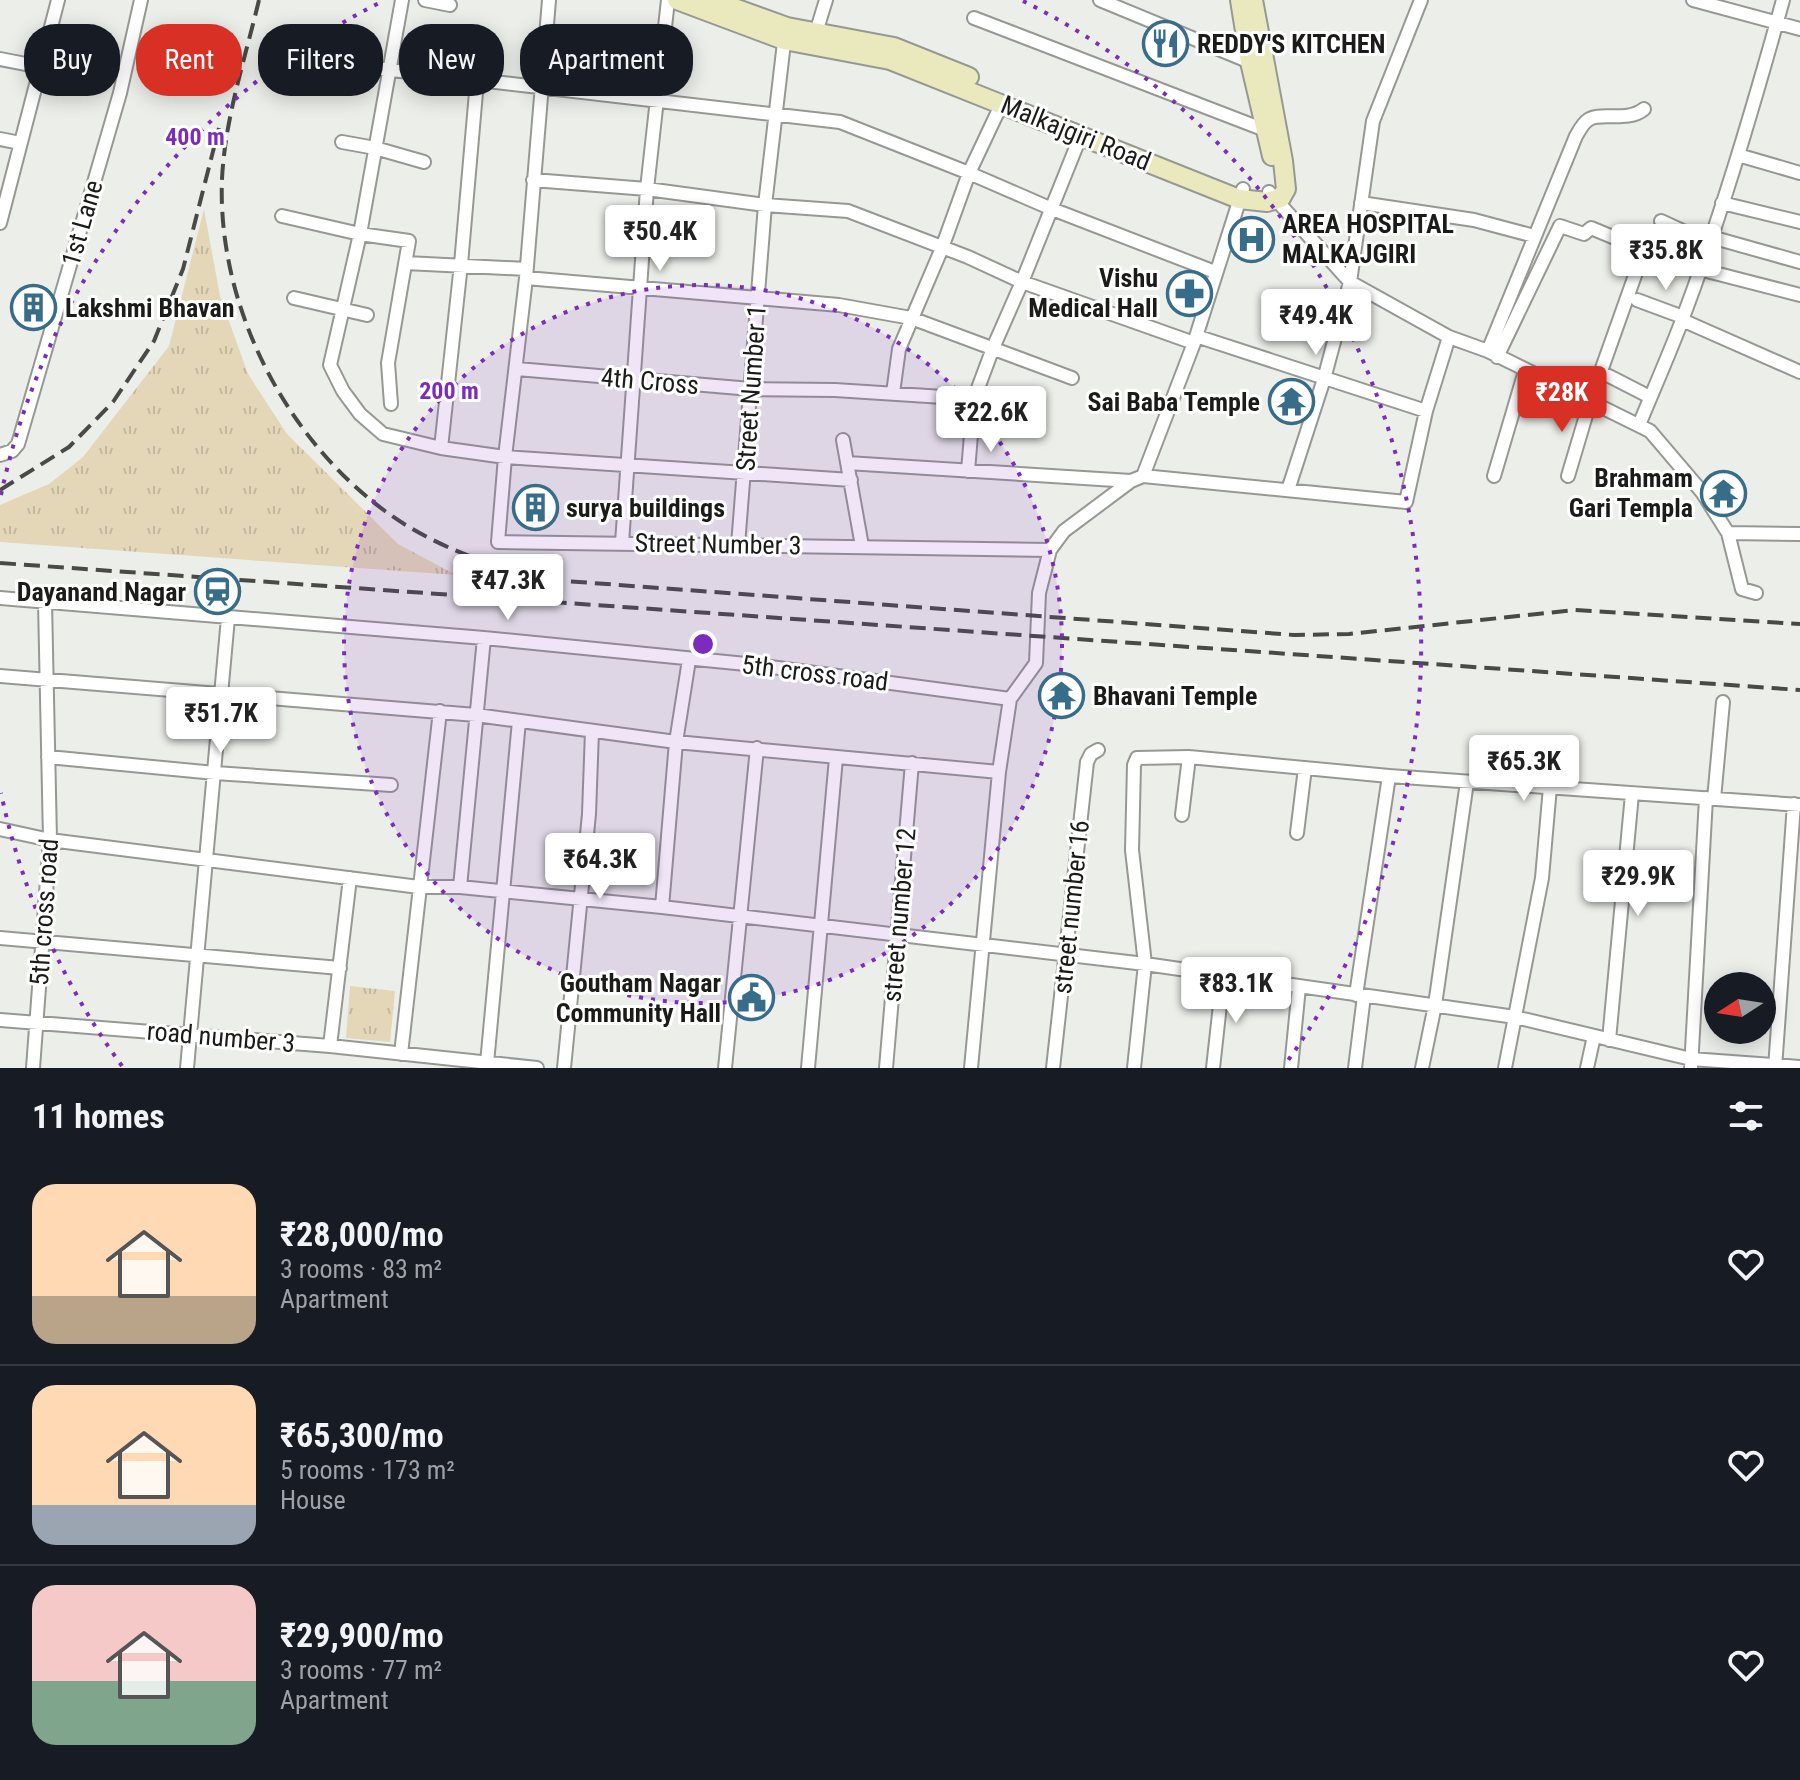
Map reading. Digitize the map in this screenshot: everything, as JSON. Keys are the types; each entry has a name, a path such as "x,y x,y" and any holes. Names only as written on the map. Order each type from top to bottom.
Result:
{"main road":[{"name":"Malkajgiri Road","path":"677,0 785,33 890,60 1002,103 1040,112 1081,135 1241,194 1272,196"},
{"name":"Malkajgiri Road","path":"715,0 785,33"},
{"path":"1240,0 1250,62 1277,181 1272,196 1284,195 1283,161 1253,0"},
{"name":"Malkajgiri Road","path":"814,39 894,47 1040,112 1241,194"}],"street":[{"path":"52,24 58,0"},
{"name":"1st Lane","path":"0,455 12,451 18,444 120,93 141,0"},
{"path":"402,0 360,234 330,365 343,391 360,414 383,434 441,448 505,457 851,480"},
{"path":"425,0 450,5"},
{"name":"Street Number 3","path":"547,24 549,0"},
{"path":"622,543 647,189 668,0"},
{"path":"814,39 826,0"},
{"path":"1100,0 1250,62"},
{"path":"1288,490 1324,379 1350,282 1373,121 1421,0"},
{"path":"1696,0 1800,29"},
{"path":"1639,425 1683,319 1710,240 1783,0"},
{"path":"974,18 1265,130"},
{"name":"Street Number 1","path":"738,545 765,205 785,33"},
{"path":"0,59 24,64"},
{"path":"383,69 399,71"},
{"path":"1,216 33,96"},
{"path":"441,448 476,96"},
{"name":"Street Number 3","path":"539,96 526,273 498,542 1050,550"},
{"path":"608,96 840,122 1215,272"},
{"path":"893,393 899,349 942,248 969,173 1002,103"},
{"path":"1493,354 1534,236 1576,136 1587,120 1597,116 1618,118 1644,109"},
{"path":"968,471 974,399 1081,135"},
{"path":"0,139 20,143"},
{"path":"342,142 424,162"},
{"path":"1738,155 1800,173"},
{"path":"533,180 848,211 1022,282 1195,340 1426,411"},
{"path":"971,1068 999,772 1010,699 1036,663 1039,593 1050,550 1064,531 1137,478 1195,340 1241,194"},
{"path":"1272,196 1350,282 1449,337 1493,354 1650,431 1702,492 1728,533 1742,589 1756,593"},
{"path":"1361,203 1474,220 1534,236"},
{"path":"1722,203 1800,222"},
{"path":"282,216 360,234 409,241 388,363 391,404"},
{"path":"1661,221 1710,240 1800,262"},
{"path":"1493,354 1560,226 1584,234 1591,228 1641,249 1644,255 1590,402 1568,476"},
{"path":"406,263 461,264 641,289 839,305 911,318 1072,378"},
{"path":"1699,269 1800,295"},
{"path":"294,298 367,315"},
{"path":"1637,300 1800,372"},
{"path":"847,463 1137,478 1406,502 1426,411 1449,337"},
{"name":"4th Cross","path":"517,369 751,389 974,399"},
{"path":"1494,476 1525,371"},
{"path":"1609,376 1650,397"},
{"path":"843,440 862,546"},
{"path":"1728,533 1800,534"},
{"name":"5th cross road","path":"0,598 484,638 756,665 1010,699"},
{"name":"5th cross road","path":"33,1068 50,840 45,602"},
{"path":"187,1068 228,618"},
{"path":"460,887 484,638"},
{"path":"662,907 676,742 689,660"},
{"path":"0,676 220,696 440,711 676,742 999,772"},
{"path":"1691,1064 1710,799 1723,702"},
{"path":"401,1054 440,711"},
{"path":"487,1063 519,721"},
{"path":"564,1068 582,899 592,731"},
{"path":"725,1068 757,748"},
{"name":"street number 16","path":"1053,1068 1087,762 1091,754 1098,750"},
{"path":"48,757 391,785"},
{"path":"1134,1068 1145,964 1132,850 1134,765 1140,757 1189,757 1389,776 1797,804 1775,1067"},
{"path":"1182,815 1189,757"},
{"path":"808,1068 836,758"},
{"name":"street number 12","path":"886,1068 912,763"},
{"path":"1297,833 1305,768"},
{"path":"1355,1068 1360,996 1389,776"},
{"path":"1422,1068 1435,1005 1467,782"},
{"path":"1505,1068 1542,878 1550,787"},
{"path":"1609,1040 1632,794"},
{"path":"0,829 50,840 419,887 460,887 662,907 1145,964 1223,978 1515,1017 1691,1064 1800,1067"},
{"path":"330,1046 350,878"},
{"path":"0,938 340,968"},
{"path":"1213,1068 1223,978"},
{"path":"1291,1068 1299,987"},
{"name":"road number 3","path":"0,1020 330,1046 537,1068"},
{"path":"1587,1068 1594,1036"}],"green space":[{"path":"204,209 220,296 248,374 287,434 398,544 456,575 0,542 0,505 49,484 83,457 169,346"},
{"path":"350,986 395,991 390,1042 346,1038"}],"railway":[{"path":"259,0 231,111 222,179 223,226 231,273 245,319 264,364 288,406 316,445 349,481 404,524 465,554 552,580 1294,635 1349,634 1575,610 1800,624"},
{"path":"0,490 69,447 113,402 154,341 183,269 219,128"},
{"path":"0,563 1800,690"}],"place":[{"name":"REDDY'S KITCHEN","path":"1166,44"},
{"name":"AREA HOSPITAL MALKAJGIRI","path":"1251,239"},
{"name":"Vishu Medical Hall","path":"1189,293"},
{"name":"Lakshmi Bhavan","path":"34,308"},
{"name":"Sai Baba Temple","path":"1291,402"},
{"name":"Brahmam Gari Templa","path":"1724,493"},
{"name":"surya buildings","path":"535,508"},
{"name":"Dayanand Nagar","path":"217,592"},
{"name":"Bhavani Temple","path":"1062,696"},
{"name":"Goutham Nagar Community Hall","path":"752,998"}]}
